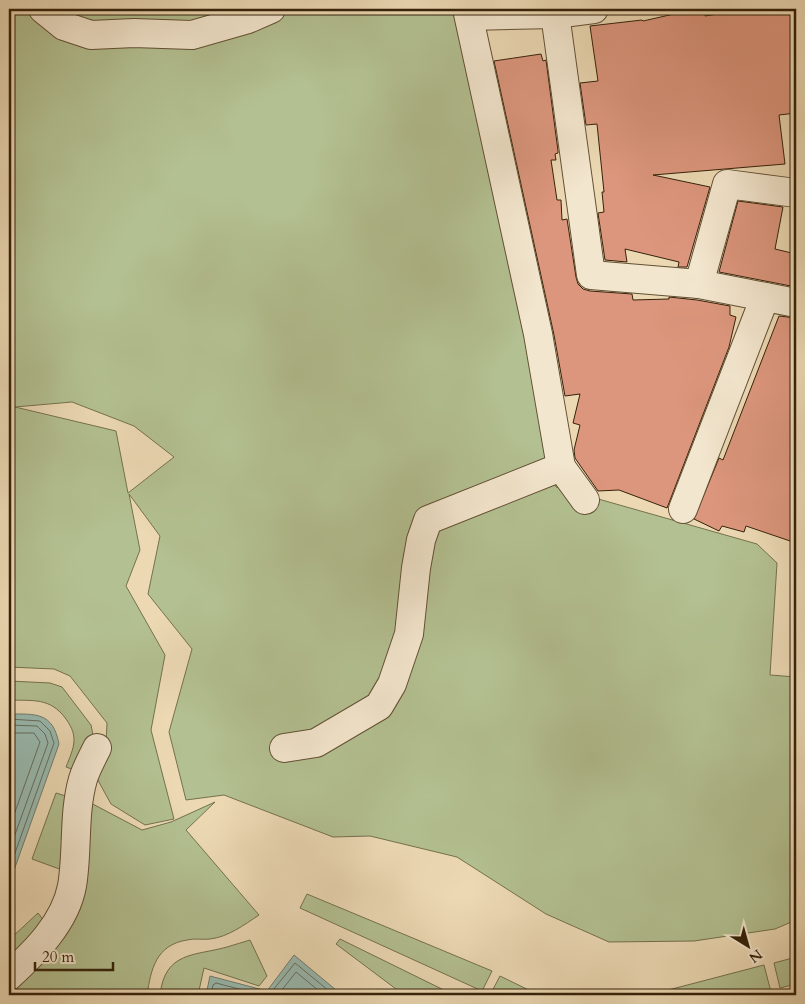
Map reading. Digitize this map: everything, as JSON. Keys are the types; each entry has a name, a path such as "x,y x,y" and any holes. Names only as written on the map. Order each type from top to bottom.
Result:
{"street":[{"path":"43,9 64,26 91,35 134,33 192,35 248,19 271,9"},
{"path":"585,500 561,467 538,334 468,12 555,14 594,9"},
{"path":"555,14 591,275 699,284 796,303"},
{"path":"699,284 727,184 796,193"},
{"path":"683,509 765,297"},
{"path":"284,748 316,742 378,706 392,684 409,634 416,568 421,540 428,520 561,467"},
{"path":"9,976 28,959 57,923 72,887 79,799 83,778 96,748"}],"green space":[{"path":"9,9 461,9 556,487 757,544 777,563 770,675 796,677 796,920 775,929 694,941 609,942 546,914 457,857 370,836 333,837 224,795 186,800 169,732 192,649 148,594 160,536 129,494 140,550 126,586 165,655 151,730 174,819 145,825 111,804 94,773 106,744 107,723 70,676 54,669 9,667","holes":["72,402 134,426 174,457 128,493 116,431 15,407"]},
{"path":"9,681 50,683 62,687 91,725 93,735 80,772 66,767 74,737 73,731 66,719 54,707 47,704 33,701 9,700"},
{"path":"56,793 72,798 65,871 32,859"},
{"path":"87,801 142,830 171,822 215,802 186,830 259,915 223,936 210,939 190,939 168,947 153,967 147,995 9,995 9,989 50,944"},
{"path":"307,894 492,971 482,991 300,908"},
{"path":"38,913 45,922 9,967 9,940"},
{"path":"340,939 454,995 404,995 336,944"},
{"path":"250,940 267,976 259,986 204,968 198,995 160,995 168,970 183,958"},
{"path":"796,957 796,984 780,988 774,963"},
{"path":"764,965 771,992 756,995 649,995"},
{"path":"500,976 539,995 490,995"}],"water":[{"path":"9,714 35,715 48,720 59,744 13,873 9,876"},
{"path":"294,955 342,995 206,995 210,976 267,991"}],"building":[{"path":"696,9 704,9 705,16 747,9 796,9 796,113 779,115 785,164 653,175 710,187 687,267 678,267 679,262 625,249 627,262 605,260 598,213 604,212 602,192 604,192 597,124 586,125 580,83 598,81 590,26 643,21"},
{"path":"541,54 543,61 546,60 558,151 555,154 556,160 551,160 557,200 561,200 562,220 567,219 578,284 583,289 590,291 632,294 633,300 669,299 669,297 730,306 730,315 736,317 729,347 667,508 619,490 598,491 575,458 574,450 580,425 573,423 580,394 565,396 554,335 494,61"},
{"path":"738,201 783,207 775,249 796,254 796,287 719,272"},
{"path":"779,316 796,318 796,543 746,526 744,532 722,526 719,531 694,519 719,458 723,460"}]}
